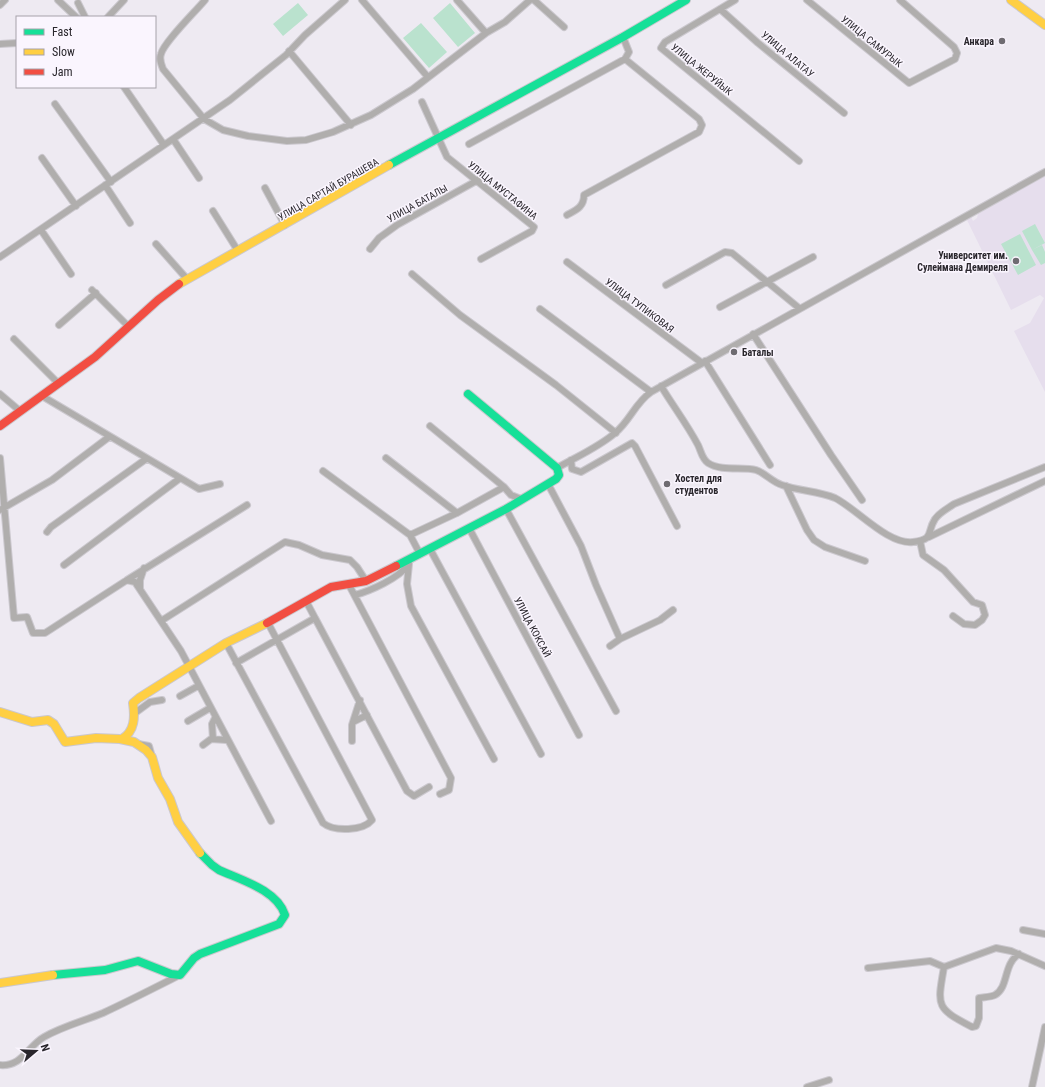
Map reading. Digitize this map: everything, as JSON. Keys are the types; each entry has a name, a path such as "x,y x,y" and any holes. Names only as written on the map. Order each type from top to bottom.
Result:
{"street":[{"path":"0,5 5,0"},
{"path":"58,0 75,16"},
{"path":"109,16 124,0"},
{"path":"205,0 168,41 161,53 160,61 167,75 204,118 223,130 248,136 288,141 306,140 320,137 372,115 413,89 427,76 486,33 505,22 530,0"},
{"path":"0,257 204,118 289,51 345,0"},
{"path":"362,0 427,76"},
{"path":"456,0 486,33"},
{"path":"534,0 564,27"},
{"name":"УЛИЦА САРТАЙ БУРАШЕВА","path":"0,426 95,357 158,300 187,279 437,138 623,37 686,0"},
{"name":"УЛИЦА ЖЕРУЙЫК","path":"735,0 665,42 661,48 799,161"},
{"name":"УЛИЦА САМУРЫК","path":"807,0 906,82 912,83 955,59 957,53 954,47 900,0"},
{"path":"1011,0 1045,25"},
{"path":"78,3 84,16"},
{"name":"УЛИЦА АЛАТАУ","path":"720,9 790,70 844,113"},
{"path":"469,144 625,59 629,52 623,37"},
{"path":"0,44 16,43"},
{"path":"289,51 351,125"},
{"path":"567,215 580,207 584,202 584,195 695,134 701,129 702,125 699,119 625,59"},
{"path":"125,88 164,145"},
{"name":"УЛИЦА МУСТАФИНА","path":"422,102 437,138 447,157 478,180 534,227 532,232 481,259"},
{"path":"55,104 108,184 130,223"},
{"path":"173,139 199,178"},
{"path":"42,158 76,206"},
{"path":"558,468 616,433 626,422 638,402 651,392 1045,172"},
{"name":"УЛИЦА БАТАЛЫ","path":"370,249 379,238 397,225 478,180"},
{"path":"265,188 285,225"},
{"path":"213,211 238,251"},
{"path":"40,230 70,274"},
{"path":"156,244 187,279"},
{"path":"666,285 725,252 732,253 799,308"},
{"path":"720,306 813,257"},
{"name":"УЛИЦА ТУПИКОВАЯ","path":"567,262 703,362"},
{"path":"412,274 460,315 556,386 616,433"},
{"path":"59,325 94,292 128,326"},
{"path":"540,308 651,392"},
{"path":"753,334 831,455 862,500"},
{"path":"14,339 59,384"},
{"path":"703,362 770,465"},
{"path":"661,386 690,432 702,457 709,464 737,470 755,470 780,485 833,498 846,504 880,531 900,541 920,541 1045,481"},
{"path":"0,394 20,412"},
{"path":"122,739 129,734 135,713 131,703 226,643 268,623 331,587 366,581 410,561 420,554 506,509 548,484 559,475 558,468 468,394"},
{"path":"42,396 198,490 220,484"},
{"path":"430,426 504,487 511,495 521,500"},
{"path":"2,508 52,480 109,437"},
{"path":"571,460 572,469 581,472 632,443 635,446 677,526"},
{"path":"0,458 2,508 14,618 27,617 33,633 45,632 144,568 246,505"},
{"path":"386,458 458,513"},
{"path":"48,532 51,527 102,489 146,459"},
{"path":"929,537 934,520 941,512 954,504 1045,467"},
{"path":"323,471 410,536 420,554"},
{"path":"64,565 180,479"},
{"path":"548,484 583,552 620,639"},
{"path":"786,486 807,530 814,540 826,547 865,562"},
{"path":"410,536 458,513 504,487"},
{"path":"506,509 616,710"},
{"name":"УЛИЦА КОКСАЙ","path":"469,528 579,735"},
{"path":"920,541 923,555 944,570 973,602 982,605 984,610 982,620 975,625 964,624 953,616"},
{"path":"161,621 285,542 299,545 322,555 350,560 357,567 366,581"},
{"path":"430,549 540,754"},
{"path":"355,596 382,584 404,570 410,561"},
{"path":"410,561 407,584 411,606 494,760"},
{"path":"141,590 140,580 144,568"},
{"path":"127,580 135,582 141,590 189,666 226,740 271,821"},
{"path":"349,585 451,778 449,790 440,794"},
{"path":"306,601 360,700 407,791 414,796 429,787"},
{"path":"610,646 620,639 660,620 674,610"},
{"path":"236,663 315,618"},
{"path":"226,643 323,823 333,828 363,827 372,820 268,623"},
{"path":"180,696 198,686"},
{"path":"135,713 150,702 162,700"},
{"path":"352,742 353,722 360,700"},
{"path":"188,721 210,708"},
{"path":"0,712 32,722 48,720 54,724 65,742 105,738 122,739 137,744 150,754 158,778 171,802 178,823 207,860 217,868 276,900 282,905 285,912 283,921 279,924 200,954 190,962 180,975 103,1013 53,1032 37,1041 20,1060 10,1064 0,1065"},
{"path":"353,722 367,715"},
{"path":"213,739 212,724 215,718"},
{"path":"203,745 213,739 226,740"},
{"path":"1023,930 1045,934"},
{"path":"868,968 930,961 944,967 996,948 1011,950 1045,966"},
{"path":"944,967 940,1002 942,1008 947,1014 972,1027 976,1026 979,1018 979,998 994,996 1001,990 1008,965 1019,954"},
{"path":"0,983 54,975 105,970 138,961 144,962 171,974 180,975"},
{"path":"1032,1087 1045,1027"},
{"path":"807,1087 829,1080"}],"shaded area":[{"name":"Университет им. Сулеймана Демиреля","path":"1045,176 1045,392 1014,331 1030,323 1044,298 1040,295 1011,310 967,220 971,217 973,221 977,218 978,214"}],"green space":[{"path":"298,3 308,15 283,36 273,24"},
{"path":"450,3 475,33 458,47 433,18"},
{"path":"421,23 447,52 429,68 403,38"},
{"path":"1035,224 1045,243 1032,250 1022,231"},
{"path":"1020,234 1036,265 1018,275 1001,244"},
{"path":"1042,245 1045,252 1045,263 1041,265 1032,250"}],"traffic: fast":[{"path":"389,165 623,37 686,0"},
{"path":"396,566 506,509 556,479 559,475 557,468 468,394"},
{"path":"53,975 105,970 138,961 171,974 180,975 194,958 200,954 279,924 285,915 281,906 274,899 257,887 219,870 200,853"}],"traffic: slow":[{"path":"1011,0 1045,25"},
{"path":"179,284 389,165"},
{"path":"122,739 132,728 134,718 133,703 139,698 226,643 267,623"},
{"path":"0,712 32,722 48,720 54,724 65,742 96,738 120,739 134,742 146,750 152,757 158,778 170,799 178,822 200,853"},
{"path":"0,983 53,975"}],"traffic: jam":[{"path":"0,426 95,357 158,300 179,284"},
{"path":"267,623 331,587 366,581 396,566"}],"place":[{"name":"Анкара","path":"1002,41"},
{"name":"Университет им. Сулеймана Демиреля","path":"1016,261"},
{"name":"Баталы","path":"734,352"},
{"name":"Хостел для студентов","path":"667,484"}]}
